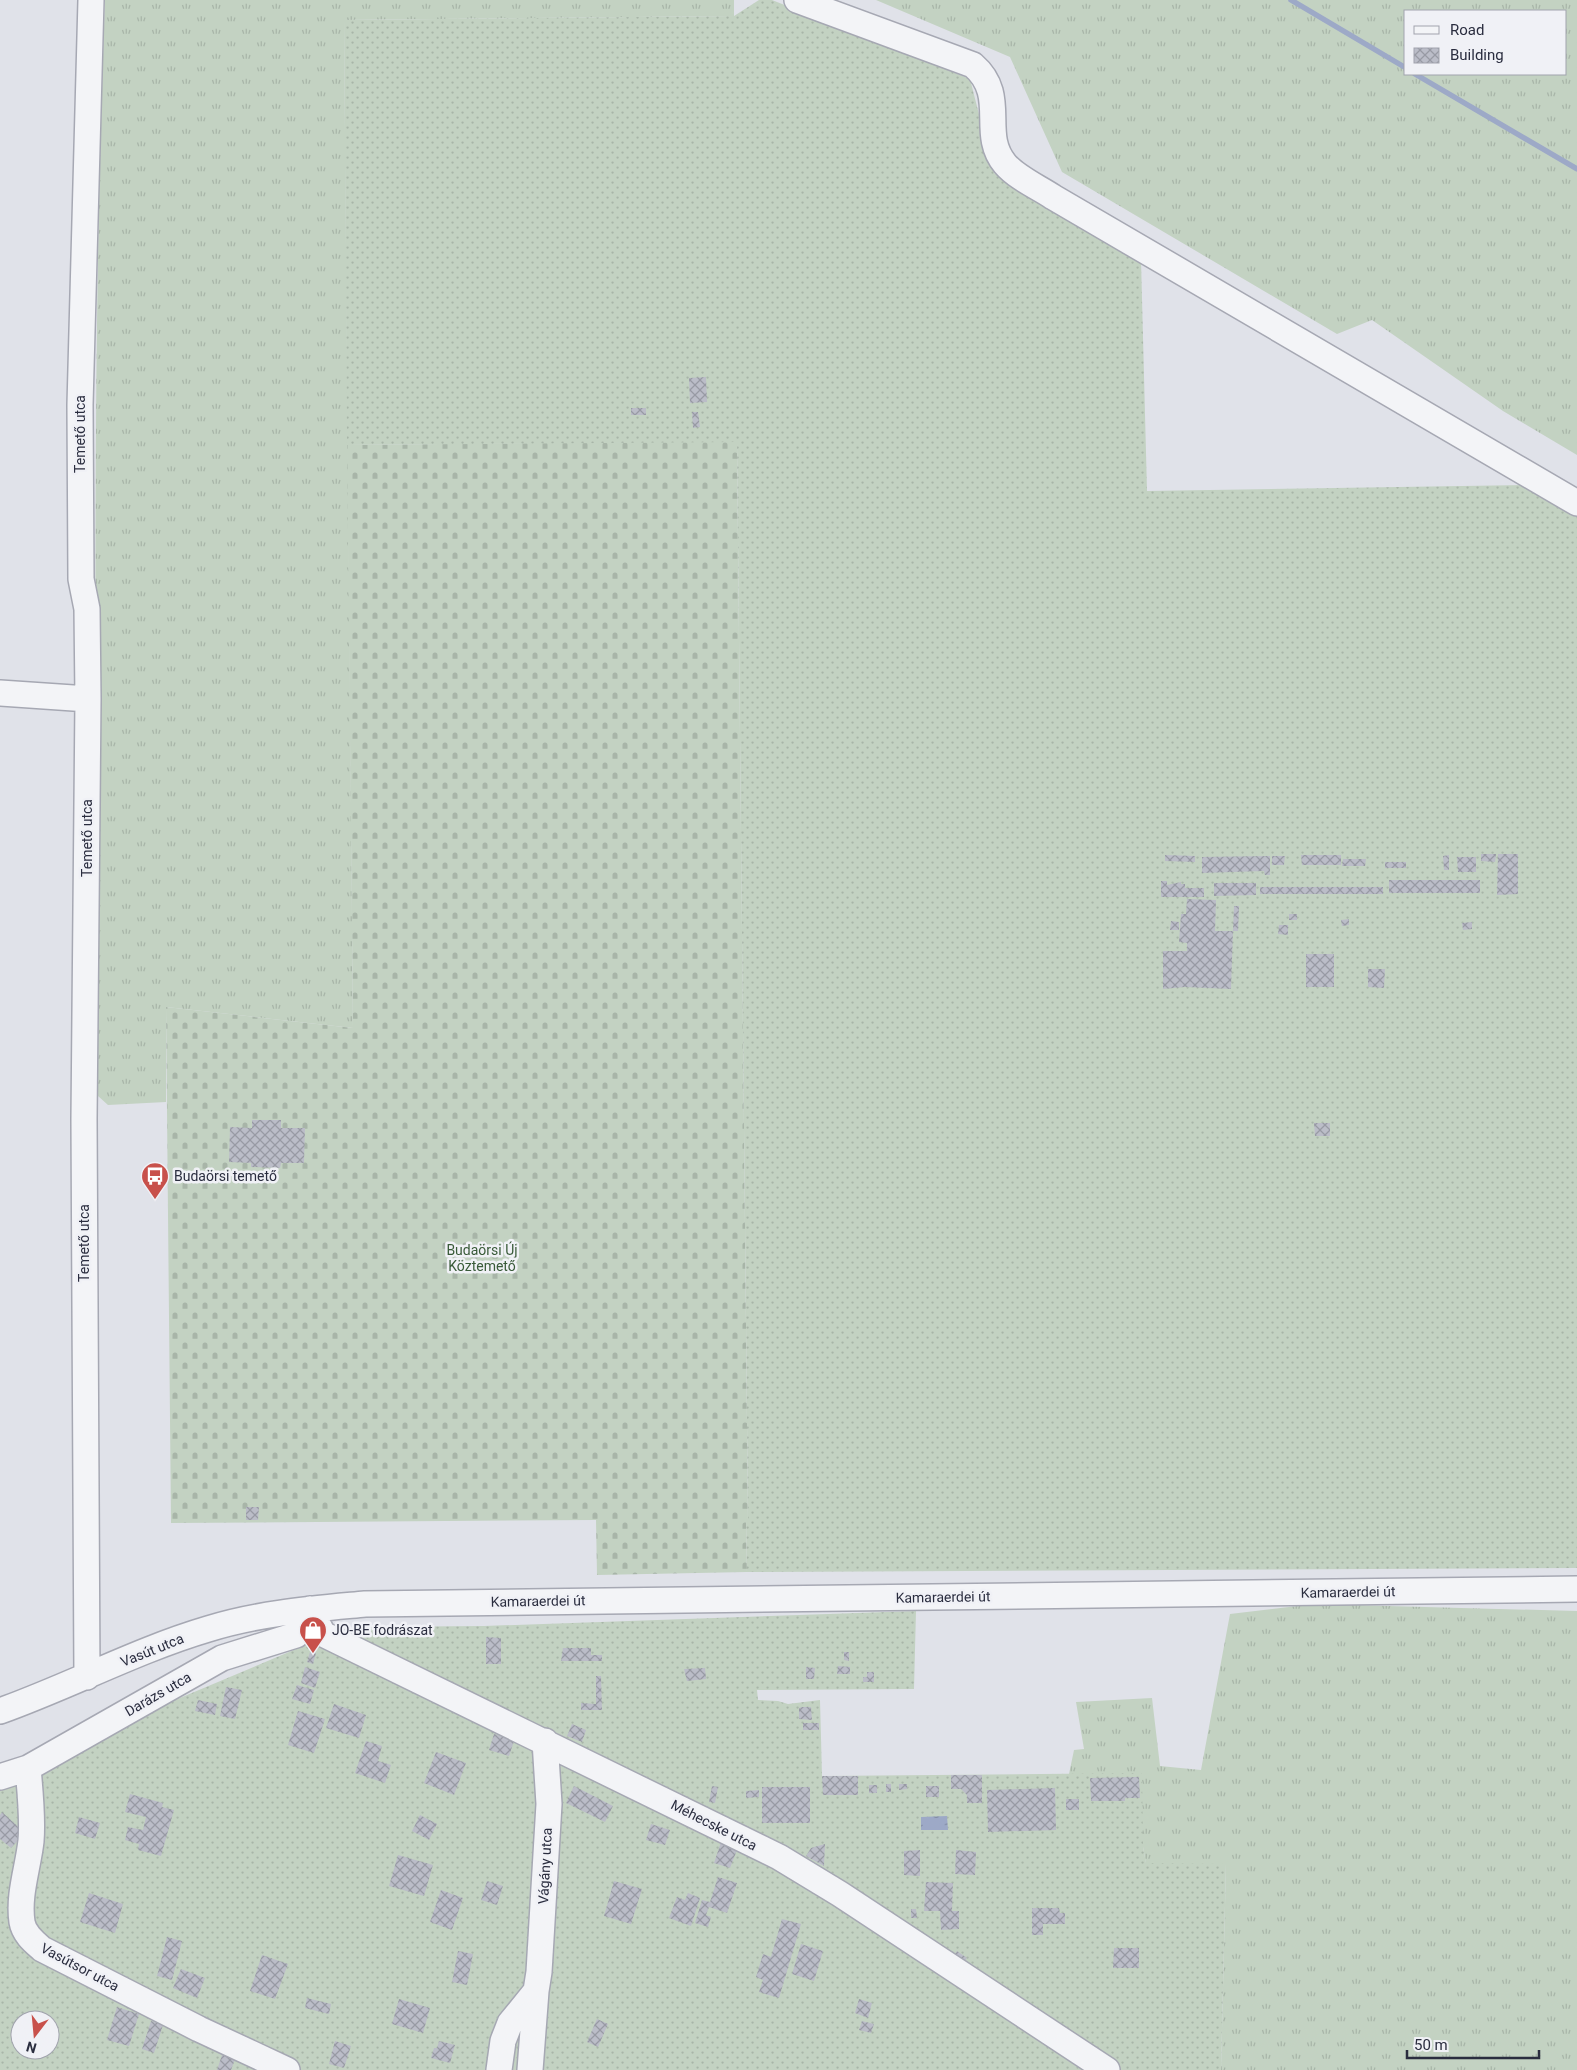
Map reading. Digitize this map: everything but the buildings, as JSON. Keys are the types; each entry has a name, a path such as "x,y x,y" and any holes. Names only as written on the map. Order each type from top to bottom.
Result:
{"street":[{"name":"Temető utca","path":"87,1677 84,1120 88,700 87,609 81,579 80,405 91,0"},
{"path":"797,0 973,65 982,73 988,83 993,106 993,134 996,147 1000,156 1013,172 1577,503"},
{"path":"0,693 88,700"},
{"name":"Kamaraerdei út","path":"310,1610 365,1604 497,1601 1577,1589"},
{"name":"Vasút utca","path":"0,1711 209,1628 250,1619 310,1610"},
{"name":"Méhecske utca","path":"310,1610 323,1634 545,1741 779,1858 840,1894 1107,2070"},
{"name":"Darázs utca","path":"0,1777 28,1768 222,1658 296,1634 310,1610"},
{"name":"Vágány utca","path":"530,2070 539,1972 549,1804 545,1741"},
{"name":"Vasútsor utca","path":"28,1768 31,1803 31,1841 21,1899 22,1924 28,1937 42,1950 287,2070"},
{"path":"499,2070 503,2041 510,2023 536,1991"}],"green space":[{"path":"105,0 734,0 734,16 344,20 353,1028 166,1007 166,1102 108,1105 98,1096 96,685 96,411"},
{"path":"759,0 772,0 970,79 994,173 1141,260 1147,491 1528,485 1577,514 1577,1568 747,1572 737,442 347,445 344,20 734,16"},
{"path":"876,0 1577,0 1577,455 1503,411 1372,320 1337,334 1062,172 1010,57"},
{"name":"Budaörsi Új Köztemető","path":"737,441 747,1572 597,1575 596,1520 171,1523 166,1007 353,1028 347,445"},
{"path":"1314,1604 1577,1611 1577,2070 1221,2070 1226,1864 1146,1864 1143,1847 1069,1774 1074,1750 1084,1749 1076,1702 1152,1698 1160,1766 1201,1770 1230,1614"},
{"path":"916,1611 914,1689 757,1690 758,1700 778,1701 788,1704 820,1700 822,1776 1142,1773 1143,1847 1146,1863 1226,1864 1221,2070 0,2070 0,1791 149,1711 334,1633 359,1627 484,1626"}],"water":[{"path":"947,1816 948,1830 921,1830 921,1817"}],"waterway":[{"path":"1291,0 1404,67"},
{"path":"1417,75 1577,169"}],"place":[{"name":"Budaörsi temető","path":"155,1200"},
{"name":"JO-BE fodrászat","path":"313,1654"}]}
